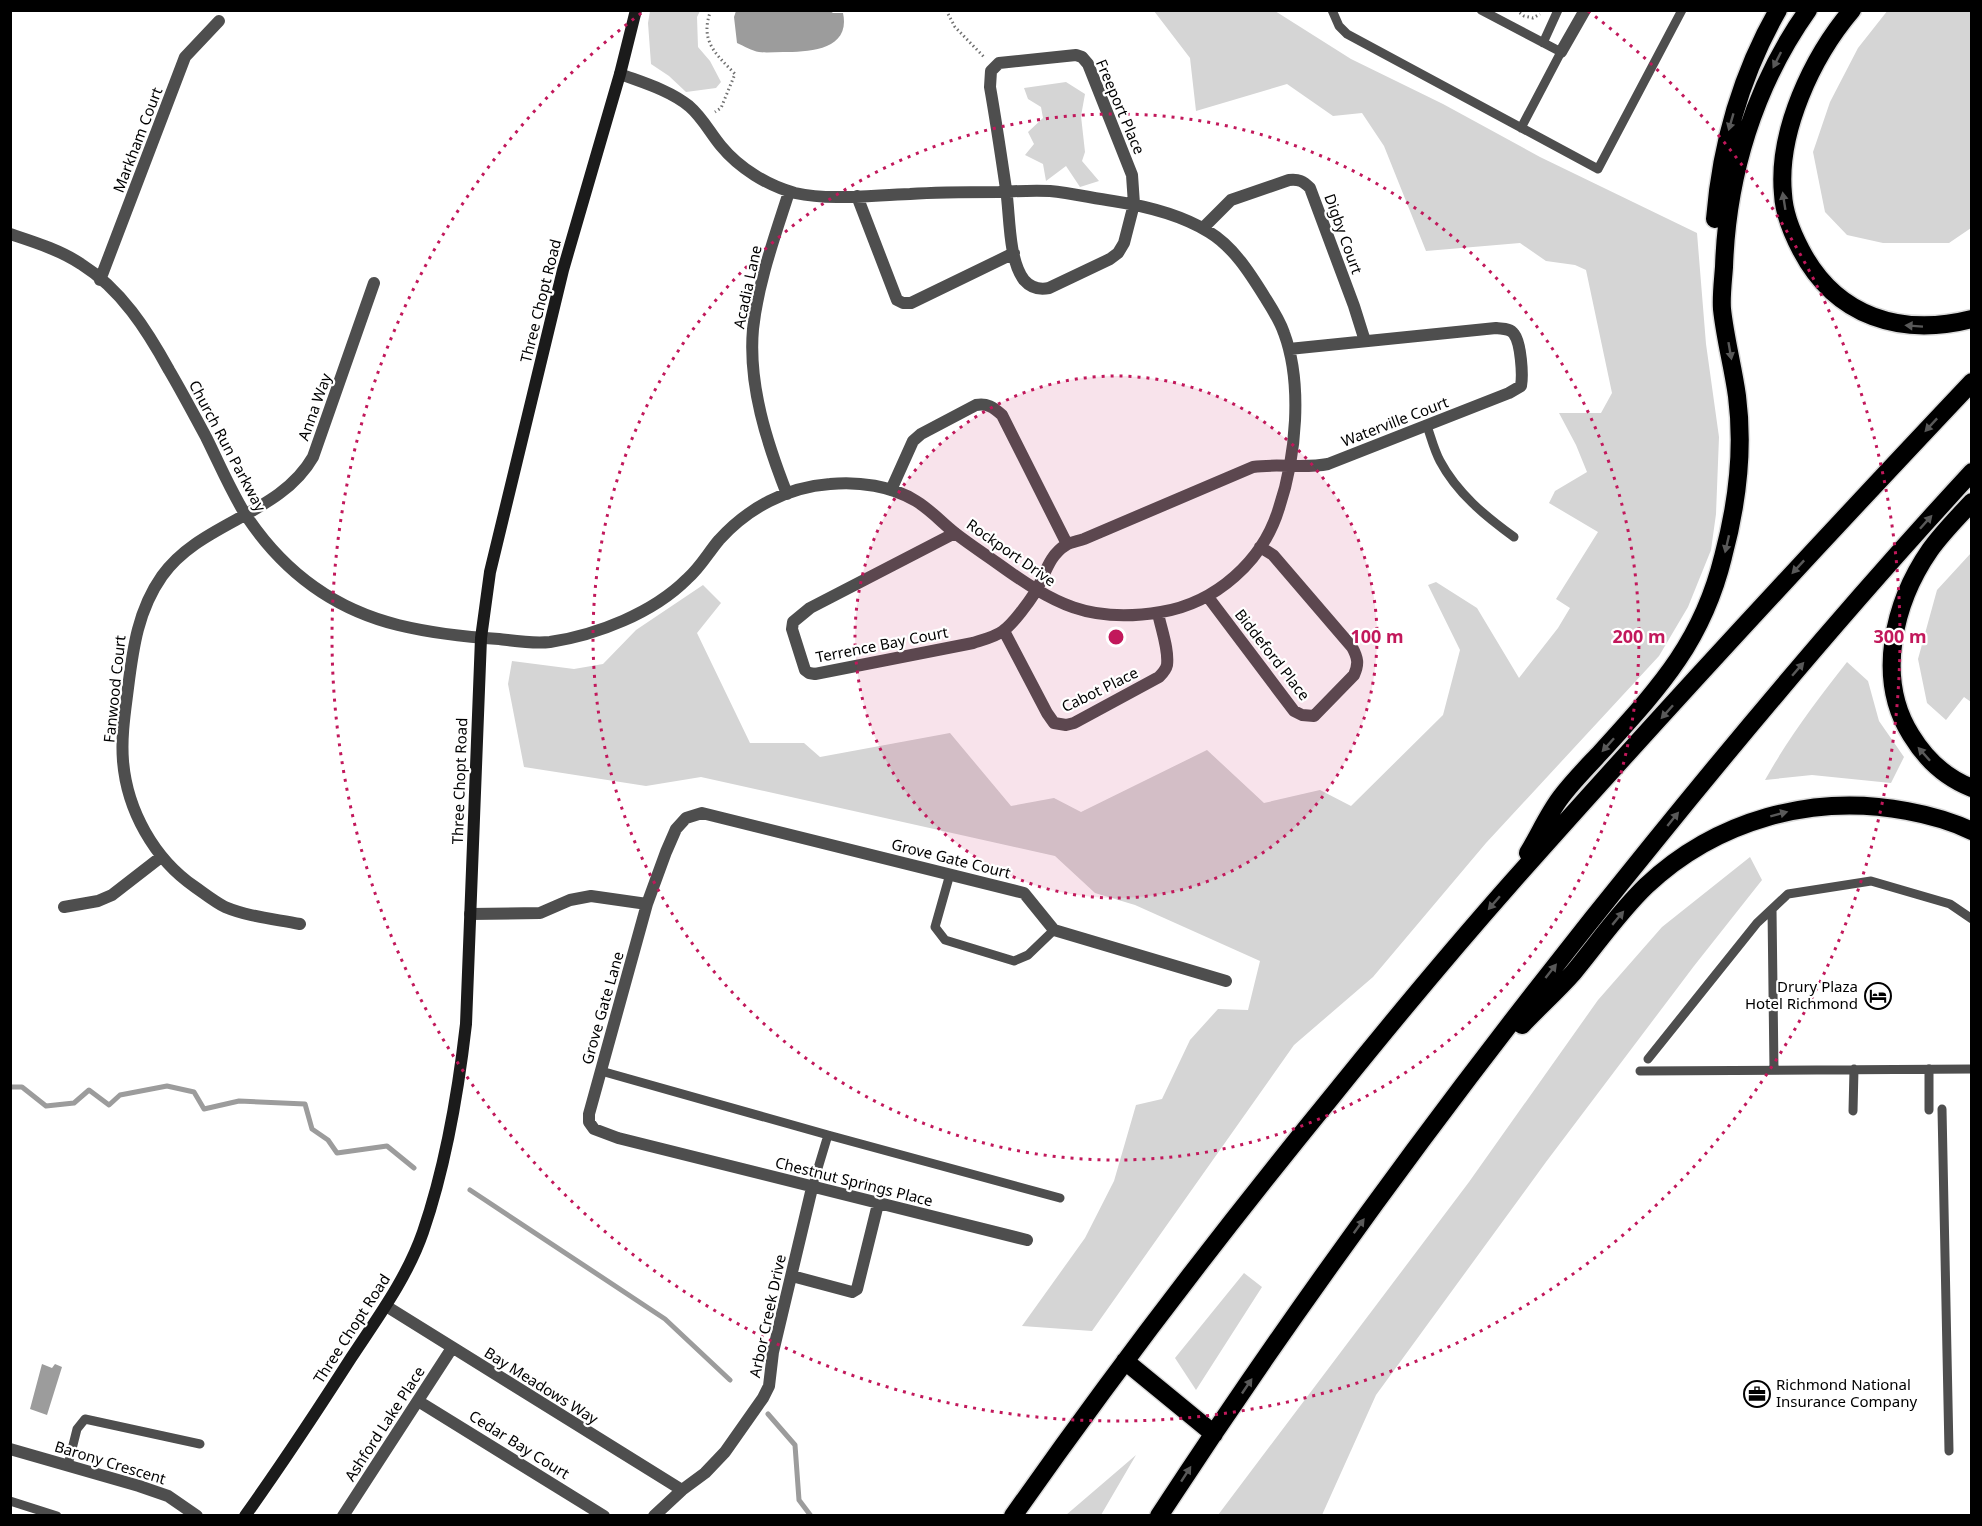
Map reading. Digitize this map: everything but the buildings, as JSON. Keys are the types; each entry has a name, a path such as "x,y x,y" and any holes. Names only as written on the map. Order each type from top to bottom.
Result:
{"highway":[{"path":"1511,883 1561,797 1647,701 1675,666 1692,639 1711,597 1723,559 1738,470 1739,432 1737,399 1722,308 1715,222 1725,144 1744,81 1778,10"},
{"path":"1722,308 1726,225 1742,147 1767,81 1781,52 1808,10"},
{"path":"1852,10 1827,43 1817,62 1807,82 1791,127 1785,153 1783,195 1787,218 1793,234 1806,260 1821,281 1836,295 1864,312 1880,319 1914,326 1946,325 1971,319"},
{"path":"1013,1515 1125,1361 1286,1152 1398,1015 1511,883 1799,566 1971,382"},
{"path":"1159,1515 1363,1220 1582,931 1741,736 1971,472"},
{"path":"1971,502 1930,550 1917,573 1895,629 1892,666 1893,688 1899,711 1918,748 1952,778 1971,788"},
{"path":"1464,1084 1572,974 1646,887 1681,858 1712,839 1755,820 1794,810 1845,805 1885,807 1927,815 1971,831"},
{"path":"1125,1361 1214,1434"}],"main road":[{"name":"Three Chopt Road","path":"244,1515 281,1464 398,1288 422,1233 434,1197 460,1078 466,1024 481,638 490,572 563,270 620,74 636,10"}],"street":[{"path":"1561,52 1585,10"},
{"name":"Markham Court","path":"100,280 185,57 219,21"},
{"name":"Freeport Place","path":"994,68 999,63 1076,55 1082,57 1088,64 1132,175 1134,204"},
{"path":"994,68 990,87 1011,238 1019,270 1025,281 1041,290 1049,288 1110,259 1118,253 1124,243 1134,204"},
{"name":"Rockport Drive","path":"481,638 543,643 585,634 618,623 656,603 684,583 721,538 760,505 808,487 832,483 861,484 891,490 912,498 955,533 1036,591 1064,606 1090,614 1158,613 1183,608 1208,597 1241,571 1260,547 1276,519 1289,477 1294,379 1282,326 1246,268 1224,243 1203,228 1170,214 1134,204 1049,191 938,192 857,196 814,196 789,192 758,177 741,165 722,148 698,114 673,94 620,74"},
{"name":"Digby Court","path":"1203,228 1231,200 1289,180 1302,181 1310,188 1365,341"},
{"name":"Acadia Lane","path":"787,494 768,441 754,374 753,330 760,290 789,192"},
{"path":"857,196 897,300 903,303 911,303 1014,253"},
{"name":"Church Run Parkway","path":"10,234 43,245 85,266 133,312 148,331 198,421 245,514 297,576 339,603 370,617 400,626 481,638"},
{"name":"Anna Way","path":"245,514 293,484 308,465 374,283"},
{"name":"Waterville Court","path":"1036,591 1047,566 1055,554 1067,544 1084,539 1253,466 1312,468 1328,464 1509,393 1521,386 1523,377 1518,344 1514,334 1508,329 1496,328 1289,349"},
{"path":"891,490 913,441 921,434 976,405 984,404 993,407 1002,415 1067,544"},
{"name":"Fanwood Court","path":"245,514 196,542 179,557 162,576 146,603 136,631 123,728 123,761 134,808 148,837 162,857 186,881 222,906 250,916 300,924"},
{"name":"Terrence Bay Court","path":"955,533 810,608 793,622 792,628 805,670 815,674 826,672 973,643 1004,631"},
{"name":"Biddeford Place","path":"1208,597 1294,711 1302,715 1314,716 1354,675 1358,657 1273,555 1260,547"},
{"path":"1004,631 1036,591"},
{"name":"Cabot Place","path":"1004,631 1047,713 1054,723 1066,725 1074,723 1159,677 1164,671 1167,665 1166,652 1158,613"},
{"name":"Grove Gate Court","path":"686,818 702,813 1024,892 1054,930"},
{"name":"Grove Gate Lane","path":"675,1153 618,1138 594,1129 589,1122 589,1114 647,904 676,829 686,818"},
{"path":"64,907 99,901 112,895 162,857"},
{"path":"470,914 540,914 570,900 591,896 647,904"},
{"path":"1054,930 1226,981"},
{"name":"Chestnut Springs Place","path":"675,1153 1027,1240"},
{"name":"Arbor Creek Drive","path":"654,1515 681,1490 705,1473 725,1452 769,1386 773,1352 813,1188"},
{"path":"792,1276 852,1292 857,1289 878,1204"},
{"name":"Bay Meadows Way","path":"386,1306 681,1490"},
{"name":"Ashford Lake Place","path":"343,1515 452,1348"},
{"name":"Cedar Bay Court","path":"418,1401 604,1515"},
{"name":"Barony Crescent","path":"10,1449 139,1486 168,1497 197,1515"}],"lane":[{"path":"1332,10 1339,26 1347,34 1598,169 1682,10"},
{"path":"1481,10 1561,52 1521,128"},
{"path":"1543,43 1558,10"},
{"path":"1427,426 1440,460 1457,487 1485,516 1515,537"},
{"path":"950,874 935,927 945,940 1014,961 1028,955 1054,930"},
{"path":"1648,1059 1757,923 1788,894 1871,882 1950,904 1971,919"},
{"path":"1772,909 1774,1070"},
{"path":"1929,1069 1929,1110"},
{"path":"1640,1071 1971,1069"},
{"path":"1853,1111 1854,1070"},
{"path":"601,1071 1060,1198"},
{"path":"1942,1109 1949,1451"},
{"path":"813,1188 828,1135"},
{"path":"68,1465 77,1429 85,1419 200,1444"},
{"path":"10,1501 57,1515"}],"path":[{"path":"703,121 721,108 735,74 711,48 706,23 711,10"},
{"path":"946,10 955,27 994,68"},
{"path":"1515,10 1524,16 1533,18 1540,14"}],"shaded area":[{"path":"1888,10 1971,11 1971,228 1949,243 1883,243 1847,235 1825,212 1813,152 1830,102 1858,48"},
{"path":"650,11 700,11 697,17 698,47 710,61 721,82 716,88 686,92 669,76 651,64 648,23"},
{"path":"736,11 830,11 843,13 844,25 841,35 826,46 804,51 759,52 737,43 734,17"},
{"path":"1154,11 1275,11 1351,59 1443,104 1540,157 1697,233 1706,344 1719,437 1716,514 1711,550 1688,607 1659,656 1486,843 1373,977 1294,1045 1092,1331 1022,1326 1085,1238 1114,1181 1136,1105 1162,1099 1190,1040 1218,1009 1248,1010 1260,961 1135,905 1095,893 1055,856 701,777 646,786 524,767 508,684 512,661 574,669 603,664 636,630 703,585 721,603 697,633 750,743 804,743 820,757 950,733 1011,806 1054,798 1081,812 1207,750 1264,803 1320,790 1351,806 1443,715 1460,650 1428,585 1436,582 1477,608 1519,678 1558,628 1570,608 1556,599 1598,532 1549,503 1555,491 1587,472 1559,413 1601,413 1612,393 1586,270 1575,265 1546,261 1520,243 1426,251 1384,146 1362,113 1333,116 1287,84 1196,111 1190,58"},
{"path":"1066,82 1085,94 1081,116 1085,152 1082,161 1099,181 1080,187 1066,166 1046,181 1043,164 1025,155 1034,144 1028,132 1043,118 1041,107 1028,99 1024,88"},
{"path":"1971,553 1971,702 1964,697 1946,720 1927,703 1918,659 1937,590"},
{"path":"1847,662 1868,681 1879,721 1904,757 1891,783 1812,775 1765,780 1804,719"},
{"path":"1750,857 1762,880 1546,1162 1376,1395 1322,1515 1218,1515 1469,1182 1598,1000 1662,927"},
{"path":"1244,1273 1262,1287 1196,1390 1175,1358"},
{"path":"42,1364 52,1368 55,1364 62,1367 47,1415 30,1409"},
{"path":"1136,1455 1101,1515 1066,1515"}],"waterway":[{"path":"10,1087 22,1087 46,1106 74,1103 89,1090 109,1105 120,1095 167,1086 194,1092 204,1109 239,1101 305,1104 312,1129 328,1140 337,1153 387,1146 414,1168"},
{"path":"470,1190 665,1319 730,1380"},
{"path":"768,1414 795,1445 799,1500 811,1516"}],"place":[{"name":"Drury Plaza Hotel Richmond","path":"1878,996"},
{"name":"Richmond National Insurance Company","path":"1757,1394"}]}
